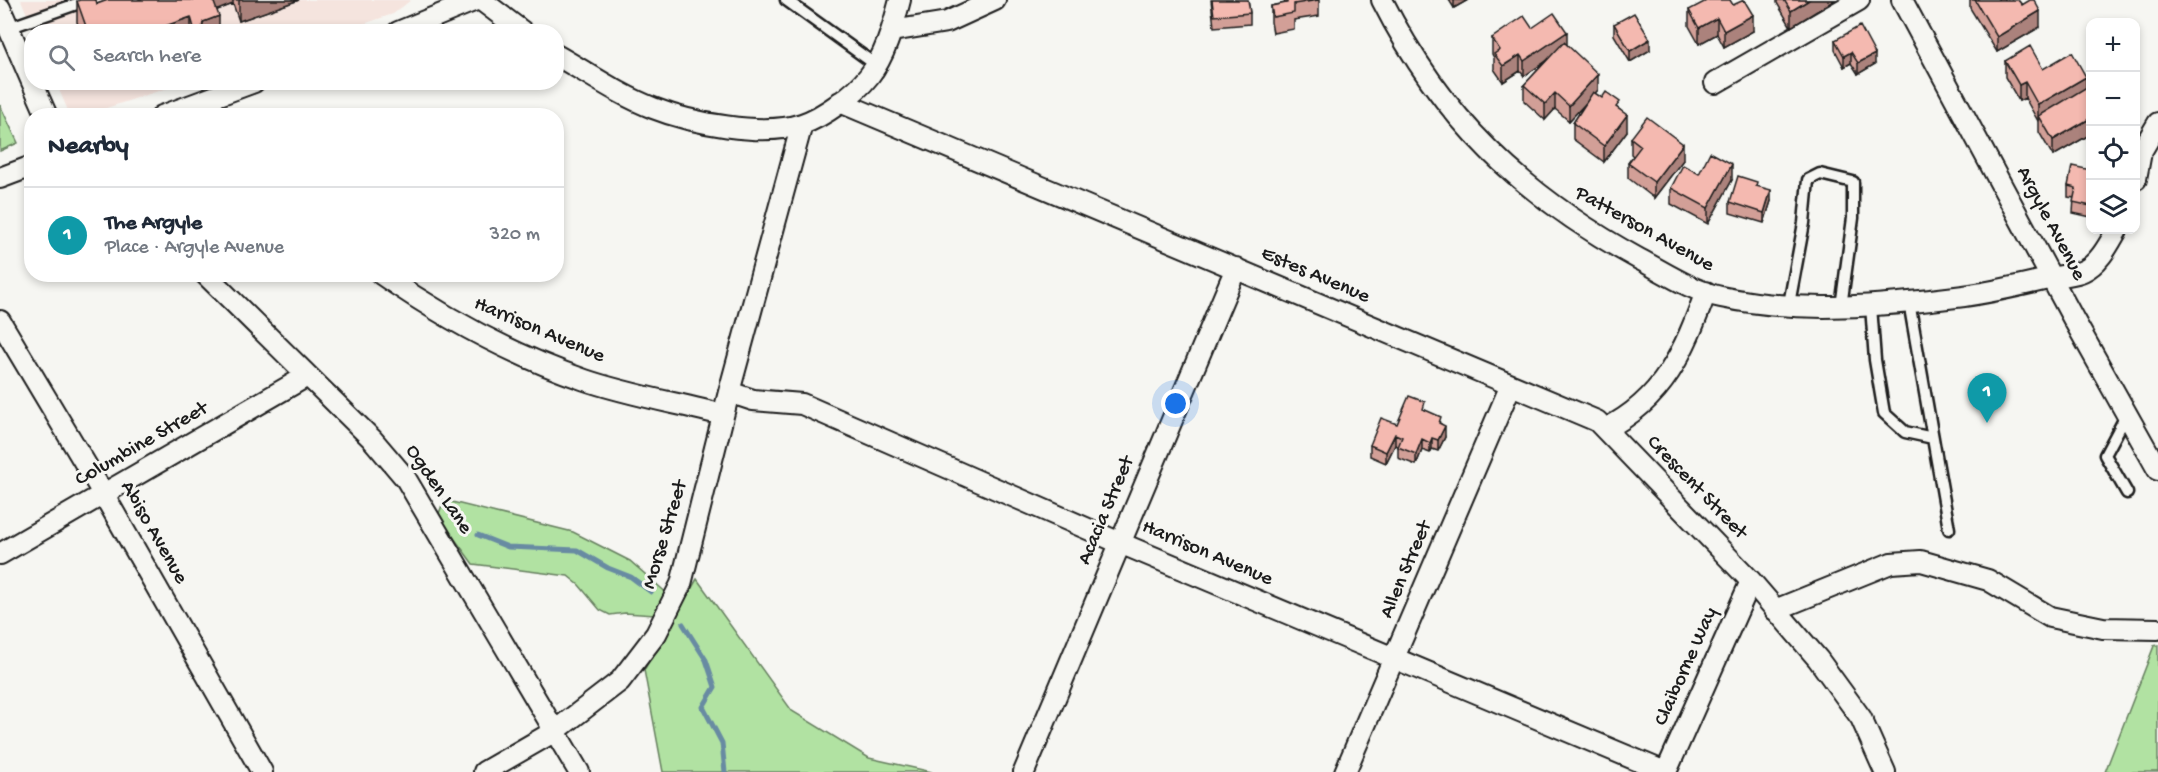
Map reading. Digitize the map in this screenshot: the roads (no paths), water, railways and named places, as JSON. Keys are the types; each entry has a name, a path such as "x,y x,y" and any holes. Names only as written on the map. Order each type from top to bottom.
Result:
{"street":[{"path":"418,24 476,0"},
{"path":"481,0 512,24"},
{"path":"564,60 627,96 676,116 702,122 760,128 802,124 840,102 870,75 892,31 900,0"},
{"path":"892,31 947,22 995,0"},
{"name":"Patterson Avenue","path":"1382,0 1399,34 1445,102 1502,164 1544,200 1589,232 1720,297 1842,307 1871,306 2000,291 2082,272 2096,262 2114,234"},
{"path":"1715,83 1859,0"},
{"name":"Argyle Avenue","path":"1902,0 2051,278 2158,470"},
{"path":"2,14 24,64"},
{"path":"36,90 43,108"},
{"path":"205,108 239,90"},
{"name":"Estes Avenue","path":"840,102 1597,421 1605,429"},
{"path":"2140,157 2158,123"},
{"path":"729,392 802,124"},
{"path":"0,178 24,169"},
{"name":"Acacia Street","path":"1024,772 1236,268"},
{"name":"Ogden Lane","path":"213,282 372,440 406,479 579,772"},
{"name":"Harrison Avenue","path":"393,282 428,306 505,347 586,380 723,415"},
{"path":"1605,429 1624,420 1646,403 1669,374 1691,332 1706,292"},
{"name":"Abiso Avenue","path":"0,321 104,495 262,772"},
{"name":"Columbine Street","path":"0,554 307,376"},
{"name":"Allen Street","path":"1345,772 1511,385"},
{"name":"Morse Street","path":"484,772 555,731 620,681 656,634 681,584 729,392"},
{"name":"Harrison Avenue","path":"729,392 753,400 802,404 1120,543 1666,772"},
{"name":"Crescent Street","path":"1605,429 1751,581 1775,610"},
{"path":"1886,772 1861,718 1818,659 1775,610 1891,563 1921,561 1988,580 2050,617 2103,628 2158,629"},
{"name":"Claiborne Way","path":"1666,772 1751,581"}],"lane":[{"path":"2,14 88,0"},
{"path":"786,0 876,65"},
{"path":"1789,304 1804,223 1808,180 1820,174 1853,182 1853,218 1842,307"},
{"path":"1909,302 1949,529"},
{"path":"1871,306 1875,360 1884,413 1905,432 1933,438"},
{"path":"2127,414 2106,455 2127,494"}],"waterway":[{"path":"478,535 508,547 577,550 608,568 631,577 651,592"},
{"path":"683,624 706,660 715,687 703,707 722,743 725,772"}],"place":[{"name":"The Argyle","path":"1987,423"}]}
